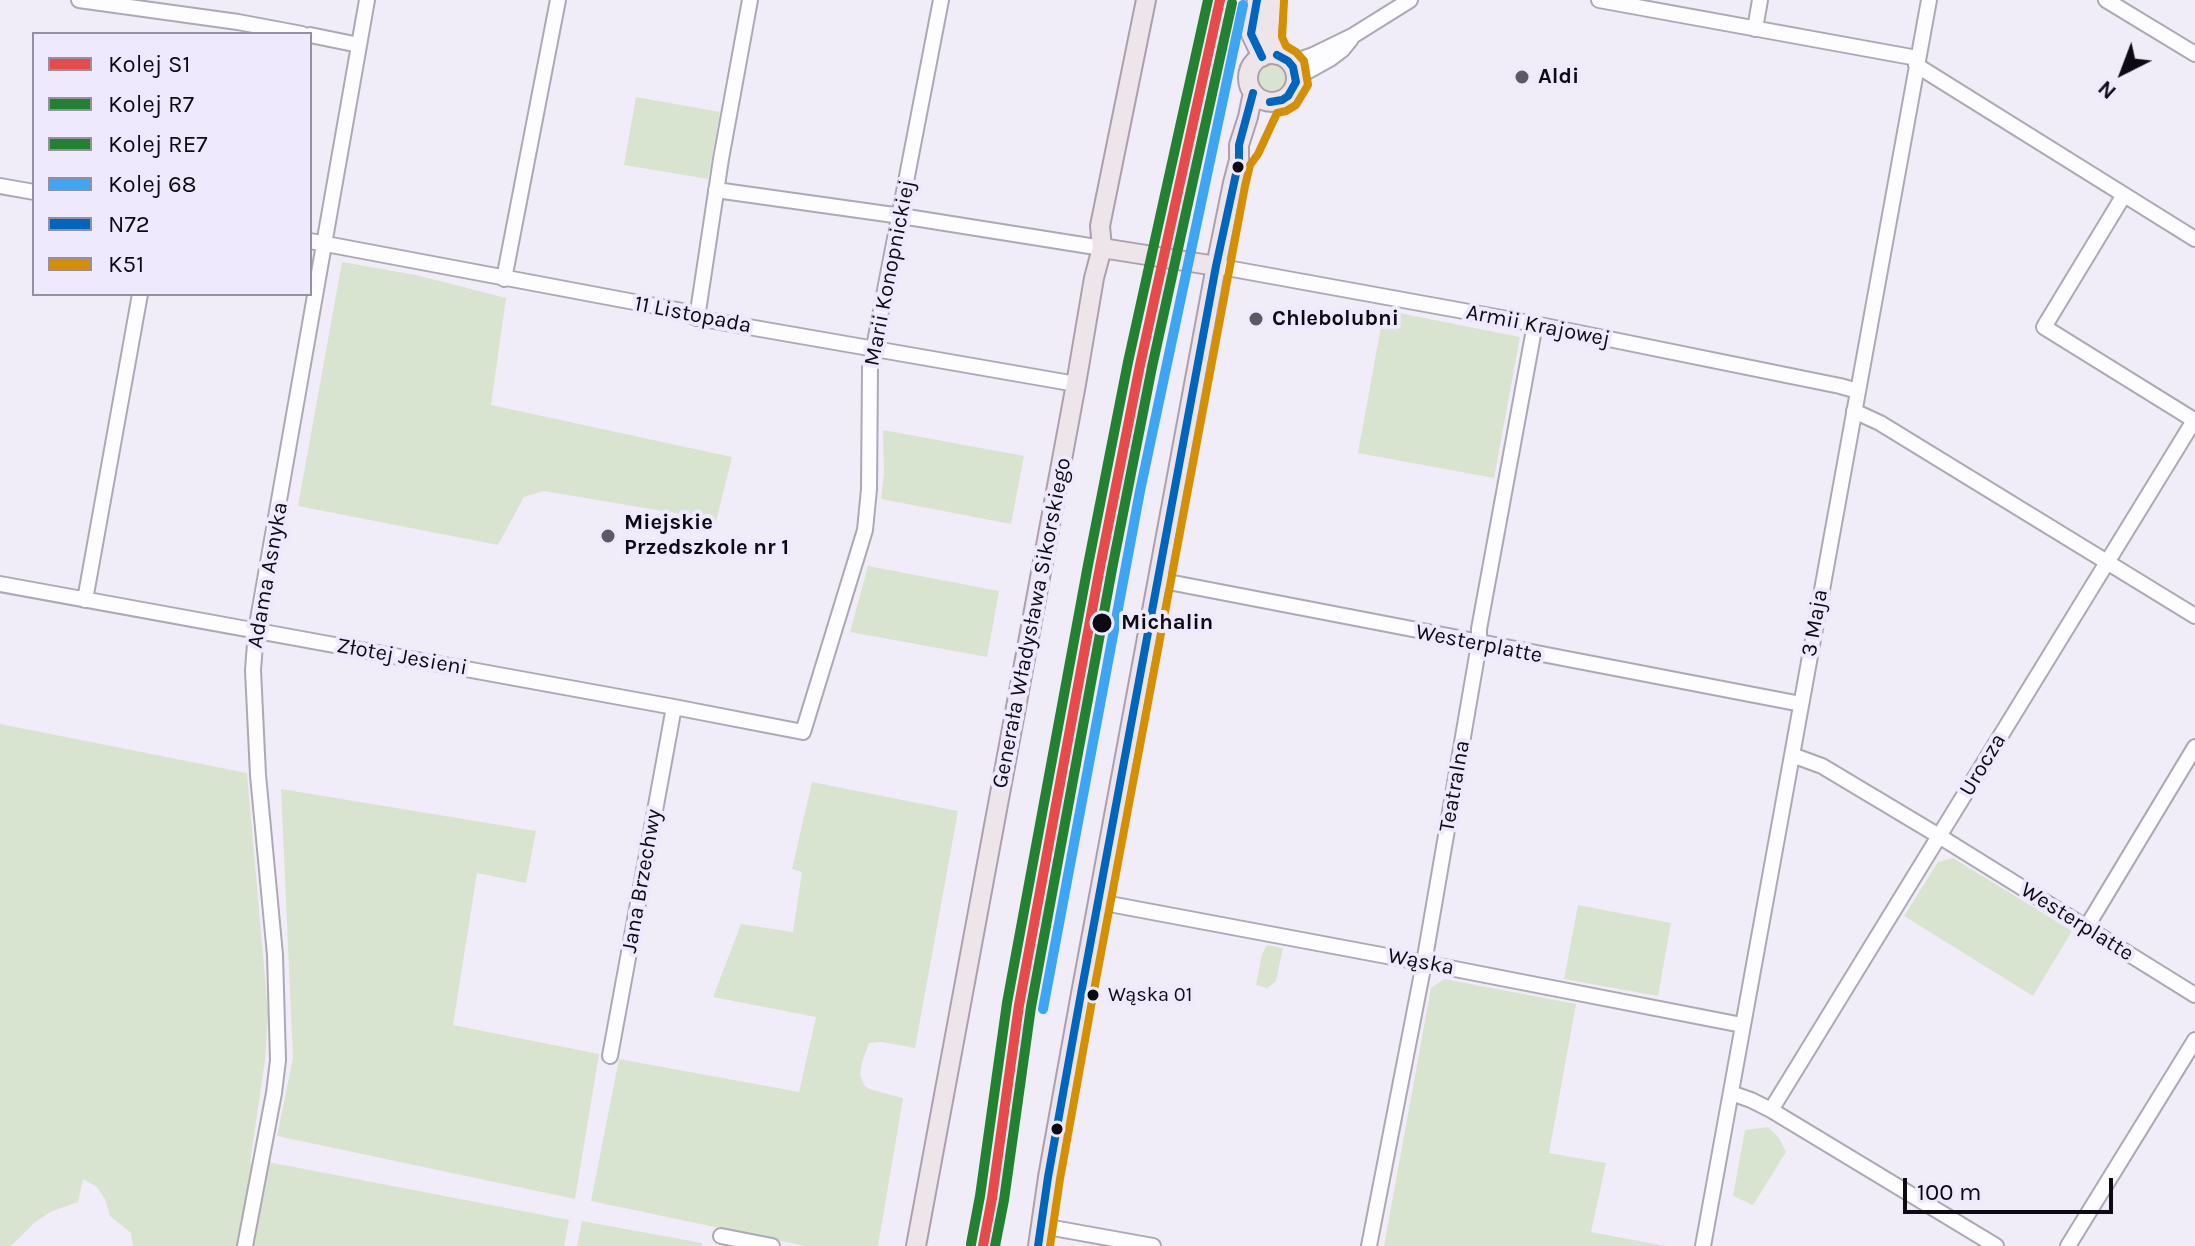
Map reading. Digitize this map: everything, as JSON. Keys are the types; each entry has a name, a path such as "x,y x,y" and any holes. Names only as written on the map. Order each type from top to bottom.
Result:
{"main road":[{"name":"Generała Władysława Sikorskiego","path":"916,1246 1102,248 1100,226 1146,0"},
{"path":"1257,0 1251,34 1281,63"},
{"path":"1272,0 1269,34 1295,86 1282,100 1262,98 1249,83 1253,64 1281,63"},
{"path":"1038,1246 1048,1177 1216,266 1239,160 1239,145 1248,117 1262,98"},
{"path":"1102,248 1216,266"}],"street":[{"path":"79,0 291,32"},
{"name":"Adama Asnyka","path":"312,274 367,0"},
{"path":"504,279 558,0"},
{"path":"697,318 750,0"},
{"name":"Marii Konopnickiej","path":"803,732 865,530 869,489 870,368 941,0"},
{"path":"1281,63 1319,66 1342,50 1354,35 1410,0"},
{"path":"1599,0 1917,62 2195,239"},
{"path":"1755,29 1760,0"},
{"name":"3 Maja","path":"1703,1246 1929,0"},
{"path":"2106,0 2195,54"},
{"path":"312,35 359,45"},
{"path":"0,186 32,192"},
{"path":"716,190 1102,248"},
{"path":"2124,195 2044,327 2195,419"},
{"name":"11 Listopada","path":"317,242 682,311 697,318 1076,384"},
{"name":"Armii Krajowej","path":"1216,266 1535,324 1858,391"},
{"path":"85,600 140,296"},
{"name":"Adama Asnyka","path":"245,1246 278,1060 279,1021 258,775 253,670 256,631 309,296"},
{"name":"Teatralna","path":"1369,1246 1424,963 1479,644 1479,629 1535,324"},
{"path":"1854,411 1880,423 2195,616"},
{"name":"Urocza","path":"1771,1110 2195,419"},
{"name":"Westerplatte","path":"1158,580 1801,704"},
{"name":"Złotej Jesieni","path":"0,584 803,732"},
{"name":"Jana Brzechwy","path":"610,1056 674,707"},
{"path":"2086,928 2195,747"},
{"name":"Westerplatte","path":"1792,755 1822,766 2195,995"},
{"name":"Wąska","path":"1099,902 1742,1025"},
{"path":"2068,1246 2195,1040"},
{"path":"1731,1093 1771,1110 1996,1246"},
{"path":"1042,1226 1153,1246"},
{"path":"721,1236 772,1246"}],"green space":[{"path":"1272,63 1282,67 1286,77 1282,87 1272,91 1262,87 1258,77 1262,67"},
{"path":"636,97 720,112 708,179 624,165"},
{"path":"342,262 416,275 506,298 491,405 732,457 716,522 544,491 524,497 498,545 298,506"},
{"path":"1384,310 1520,337 1494,478 1358,453"},
{"path":"883,430 1024,456 1011,524 881,499"},
{"path":"868,566 999,591 987,657 850,632"},
{"path":"0,724 247,773 268,1012 265,1060 250,1163 253,1164 238,1246 133,1246 131,1233 110,1216 97,1187 83,1179 78,1202 50,1212 11,1246 0,1246"},
{"path":"812,782 958,811 915,1048 869,1043 862,1062 860,1075 864,1085 903,1098 878,1246 805,1246 591,1201 619,1059 799,1092 816,1017 713,997 741,924 793,932 802,872 792,869"},
{"path":"281,789 536,831 526,883 477,873 453,1025 599,1054 575,1199 277,1136 293,1058"},
{"path":"1953,858 2072,931 2033,996 1904,916 1938,862"},
{"path":"1578,905 1671,923 1658,996 1564,979"},
{"path":"1267,945 1283,948 1276,981 1267,988 1256,985 1262,954"},
{"path":"1444,979 1576,1004 1549,1153 1606,1163 1591,1232 1666,1246 1384,1246 1431,988"},
{"path":"1768,1127 1779,1138 1786,1152 1753,1205 1733,1196 1745,1130"},
{"path":"268,1162 569,1220 564,1246 252,1246"},
{"path":"582,1221 702,1243 702,1246 577,1246"}],"rail line":[{"name":"RE7","path":"971,1244 1007,1003 1088,565 1128,362 1208,0"},
{"name":"S1","path":"983,1246 1019,1005 1100,567 1140,365 1220,0"},
{"name":"R7","path":"995,1246 1031,1007 1112,569 1152,367 1232,3"},
{"name":"68","path":"1043,1009 1140,491 1243,5"}],"transit line":[{"name":"N72","path":"1257,0 1251,34 1262,57"},
{"name":"K51","path":"1050,1246 1092,1001 1245,186 1250,165 1277,113 1296,105 1308,85 1304,61 1286,46 1282,37 1284,1"},
{"name":"N72","path":"1270,102 1288,96 1296,82 1293,67 1277,55"},
{"name":"N72","path":"1038,1246 1080,999 1216,266 1239,160 1239,145 1253,93"}],"place":[{"name":"Aldi","path":"1522,77"},
{"name":"Chlebolubni","path":"1256,319"},
{"name":"Miejskie Przedszkole nr 1","path":"608,536"},
{"name":"Michalin","path":"1102,623"},
{"name":"Wąska 01","path":"1093,995"}]}
